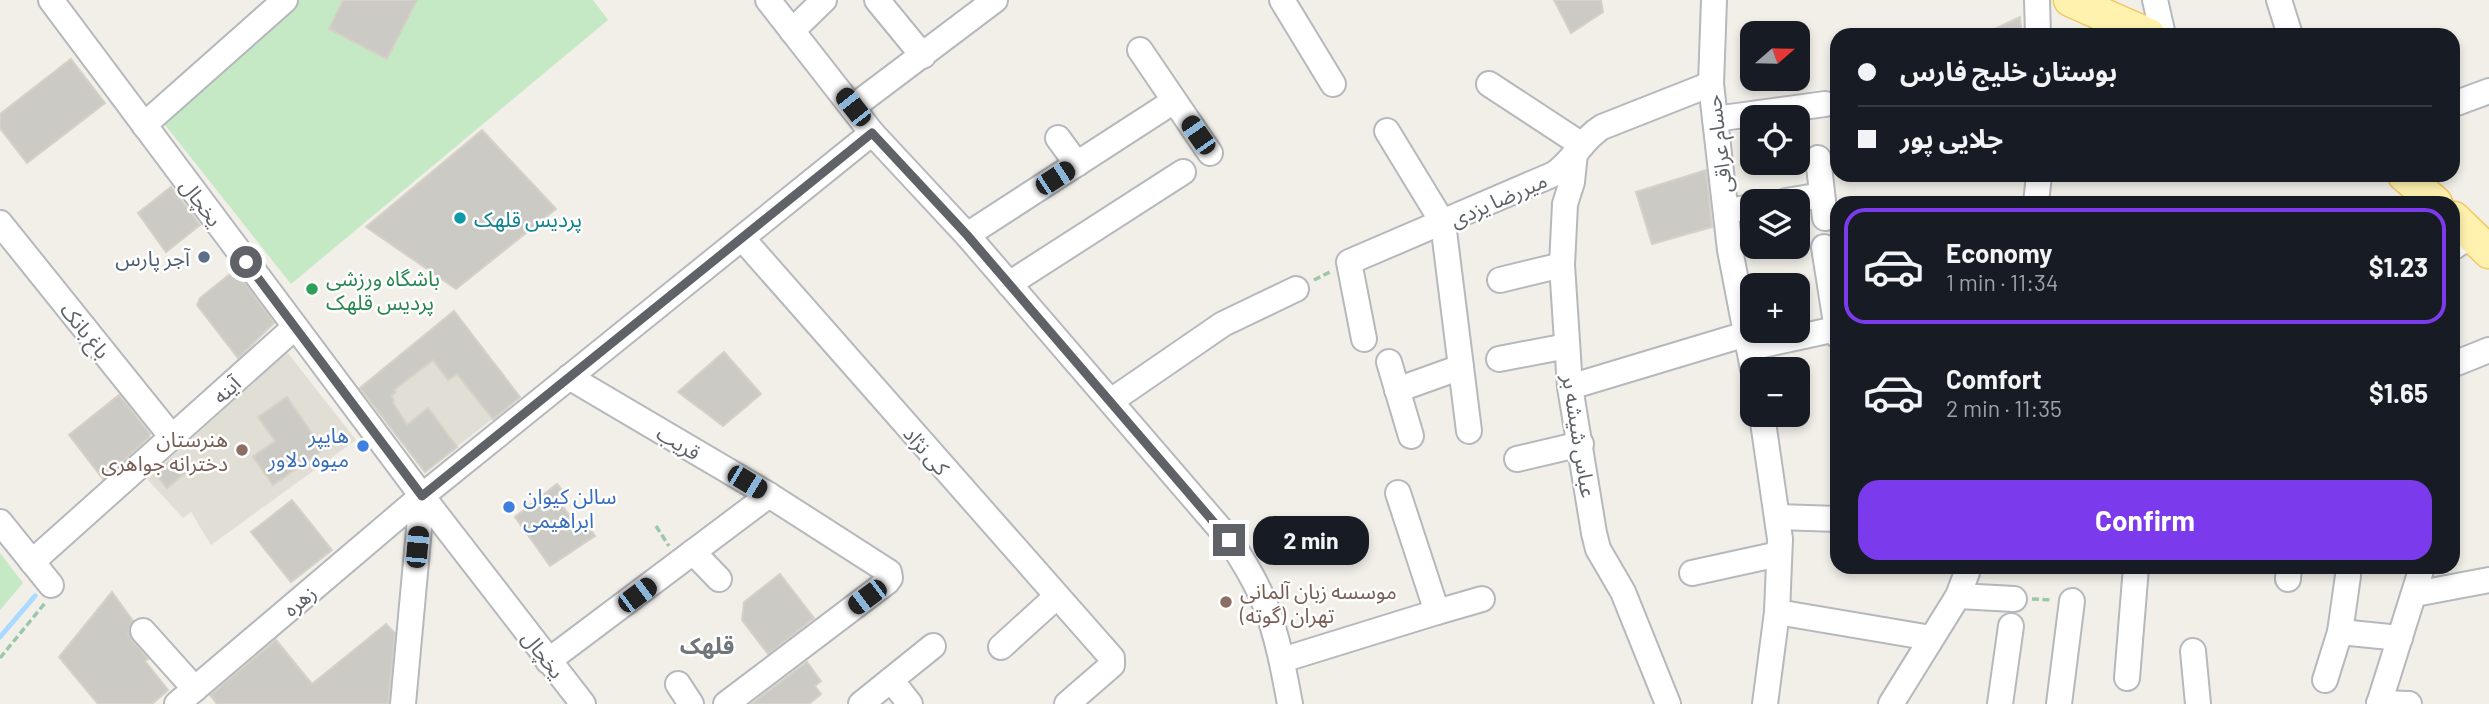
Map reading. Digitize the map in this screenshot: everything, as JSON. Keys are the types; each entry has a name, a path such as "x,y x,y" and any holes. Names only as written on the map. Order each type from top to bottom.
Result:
{"main road":[{"path":"2070,0 2133,28"},
{"path":"2412,182 2429,196"}],"street":[{"name":"یخچال","path":"51,0 422,496 583,704"},
{"path":"144,125 285,0"},
{"path":"768,0 872,133 967,235 1229,540 1250,572 1267,608 1282,660 1290,704"},
{"path":"792,31 824,0"},
{"path":"877,0 923,56"},
{"path":"853,107 995,0"},
{"path":"1282,0 1333,84"},
{"name":"حسام عراقی","path":"1714,0 1711,84 1730,250 1749,350"},
{"path":"2037,0 2038,28"},
{"path":"2155,0 2161,28"},
{"path":"2279,0 2288,28"},
{"path":"1139,50 1210,153"},
{"path":"1489,84 1579,149"},
{"name":"میررضا یزدی","path":"1349,262 1554,174 1567,164 1592,133 1602,127 1711,84"},
{"path":"2460,102 2489,91"},
{"path":"967,235 1174,101"},
{"path":"1715,119 1825,104"},
{"path":"1387,131 1443,223 1469,431"},
{"path":"403,704 422,496 872,133"},
{"path":"1058,138 1077,164"},
{"name":"عباس شیشه بر","path":"1579,149 1565,204 1562,265 1570,387 1598,549 1623,592 1668,704"},
{"path":"1810,205 1824,207 1818,159"},
{"path":"1009,284 1183,172"},
{"path":"1726,212 1740,209"},
{"name":"باغ بانک","path":"0,223 172,437"},
{"name":"کی نژاد","path":"742,238 1112,658 1113,662 1067,704"},
{"path":"1824,247 1830,287"},
{"path":"1349,262 1364,339"},
{"path":"1500,280 1562,265"},
{"path":"1111,401 1223,324 1296,289"},
{"name":"آینه","path":"32,562 295,327"},
{"path":"1570,387 1830,334"},
{"path":"1499,359 1567,346"},
{"path":"2460,362 2489,350"},
{"path":"1388,362 1411,436"},
{"path":"1397,390 1461,367"},
{"name":"قریب","path":"569,377 769,495 889,572 891,578 726,704"},
{"path":"1763,704 1777,612 1779,554 1777,517 1764,427"},
{"path":"1517,459 1581,444"},
{"path":"1398,493 1437,612"},
{"path":"548,661 769,495"},
{"name":"زهره","path":"186,696 422,496"},
{"path":"1777,517 1830,519"},
{"path":"0,522 51,585"},
{"path":"693,552 719,579"},
{"path":"1692,573 1779,554"},
{"path":"1891,704 1958,596 1966,574"},
{"path":"2127,678 2135,574"},
{"path":"2409,704 2379,704 2420,574"},
{"path":"2325,680 2340,632 2348,576"},
{"path":"2415,594 2489,580"},
{"path":"1958,596 2014,598"},
{"path":"1001,647 1056,597"},
{"path":"1282,660 1482,600"},
{"path":"2059,704 2072,601"},
{"path":"1777,612 1931,638"},
{"path":"2000,704 2011,626"},
{"path":"143,631 186,696"},
{"path":"2340,632 2400,638"},
{"path":"861,704 933,646"},
{"path":"2193,651 2198,704"},
{"path":"891,680 910,704"}],"path":[{"path":"1296,289 1349,262"},
{"path":"0,658 42,608 51,585"},
{"path":"2014,598 2072,601"}],"shaded area":[{"path":"454,311 520,397 425,472 360,388"},
{"path":"287,352 356,440 211,545 191,512 183,518 147,479"}],"green space":[{"path":"293,0 593,0 608,20 291,284 162,121"},
{"path":"0,553 23,583 0,610"}],"building":[{"path":"343,0 417,0 387,59 329,29"},
{"path":"1554,0 1601,0 1603,12 1571,33"},
{"path":"2020,17 2021,28 1997,28"},
{"path":"71,59 105,103 27,163 0,128 0,114"},
{"name":"پردیس قلهک","path":"482,130 556,209 456,289 366,227"},
{"path":"1706,170 1712,227 1652,244 1636,192"},
{"path":"171,187 200,225 166,252 138,213"},
{"path":"235,270 274,323 238,358 197,305 200,298"},
{"path":"454,311 520,397 493,419 457,374 448,380 433,360 394,390 396,392 391,396 393,403 407,425 428,408 457,447 425,472 360,388"},
{"path":"724,352 761,394 723,426 678,392"},
{"path":"119,395 150,434 103,479 69,435"},
{"name":"هنرستان دخترانه جواهری","path":"287,397 323,450 273,485 253,457 275,441 258,417"},
{"path":"175,458 186,472 167,488 155,473"},
{"path":"557,484 567,496 560,503 579,528 586,523 595,536 550,566 515,517"},
{"path":"292,500 332,550 291,582 251,532"},
{"path":"780,574 814,618 768,654 742,620 744,602"},
{"path":"112,592 133,621 128,633 132,640 168,690 152,704 98,704 59,657"},
{"path":"386,624 395,633 388,704 217,704 210,695 276,640 312,684"},
{"path":"807,662 821,681 815,686 821,694 809,704 751,704"}],"waterway":[{"path":"0,637 35,596"}],"place":[{"name":"پردیس قلهک","path":"460,218"},
{"name":"آجر پارس","path":"204,257"},
{"name":"باشگاه ورزشی پردیس قلهک","path":"312,289"},
{"name":"هایپر میوه دلاور","path":"363,446"},
{"name":"هنرستان دخترانه جواهری","path":"242,450"},
{"name":"سالن کیوان ابراهیمی","path":"509,507"},
{"name":"موسسه زبان آلمانی تهران (گوته)","path":"1226,602"}],"district":[{"name":"قلهک","path":"707,645"}],"route":[{"path":"246,262 422,496 872,133 967,235 1229,540"}]}
